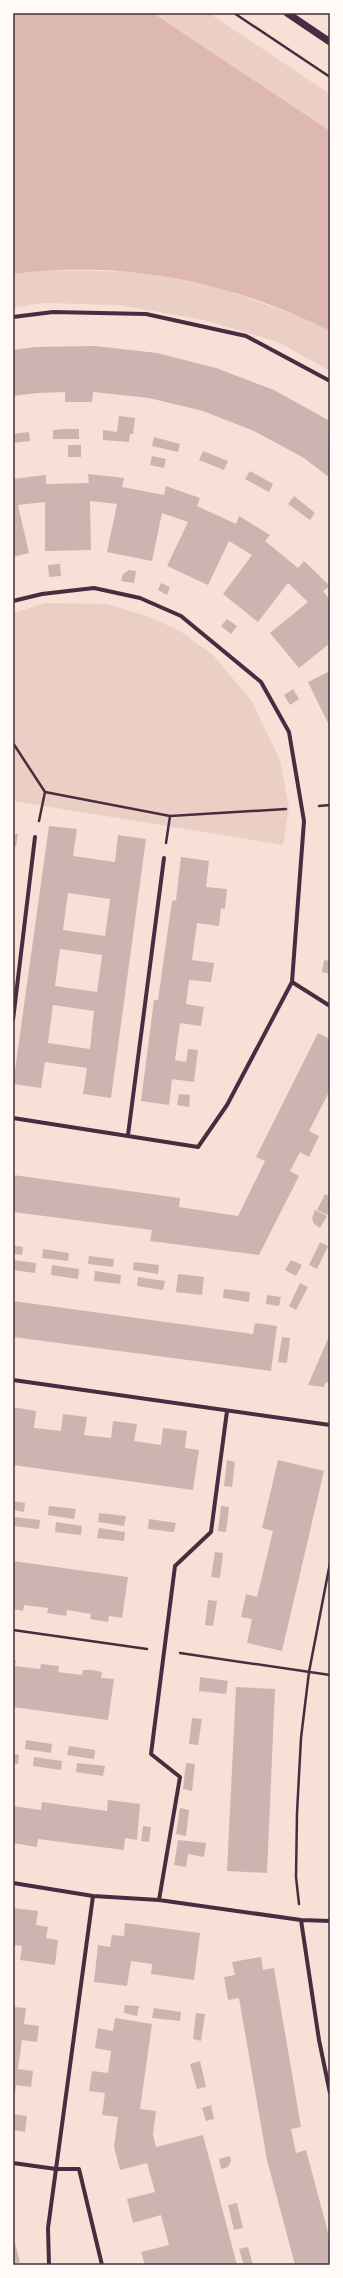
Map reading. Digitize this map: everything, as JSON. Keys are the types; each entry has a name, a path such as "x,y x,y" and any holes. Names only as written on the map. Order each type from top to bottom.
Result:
{"street":[{"path":"287,13 330,42"},
{"path":"13,317 53,312 146,314 246,336 330,381"},
{"path":"13,601 42,594 94,588 140,598 181,616 261,682 289,732 304,821 292,982 228,1105 198,1146 13,1118"},
{"path":"13,1020 35,837"},
{"path":"128,1135 164,858"},
{"path":"292,982 330,1006"},
{"path":"13,1380 330,1425"},
{"path":"159,1900 180,1777 151,1754 175,1566 211,1532 227,1411"},
{"path":"13,1883 93,1896 159,1900 301,1920 330,1922"},
{"path":"48,2265 48,2228 93,1896"},
{"path":"301,1920 319,2040 330,2093"},
{"path":"13,2163 56,2169 79,2169 102,2265"}],"path":[{"path":"234,13 330,77"},
{"path":"13,743 45,792 35,837"},
{"path":"45,792 170,816 330,805"},
{"path":"164,858 170,816"},
{"path":"301,1920 296,1877 297,1813 309,1672 330,1563"}],"shaded area":[{"path":"13,13 153,13 330,131 330,331 255,299 216,287 176,278 94,270 53,270 13,274"},
{"path":"153,13 209,13 330,94 330,131"},
{"path":"42,270 141,272 217,287 304,318 330,331 330,371 278,342 204,320 119,305 42,303 13,308 13,274"},
{"path":"45,603 107,604 150,617 180,631 213,655 251,700 280,760 289,808 283,845 13,801 13,613"}],"building":[{"path":"95,346 157,353 216,368 274,390 328,420 330,478 304,458 254,431 203,411 149,398 93,392 92,402 65,402 65,392 13,396 13,350 34,347"},
{"path":"119,416 135,418 133,434 130,434 129,442 103,440 103,430 117,432"},
{"path":"79,429 79,439 53,439 53,430"},
{"path":"29,432 30,441 13,443 13,434"},
{"path":"154,437 180,444 178,452 152,446"},
{"path":"68,445 81,445 81,457 68,457"},
{"path":"203,451 228,461 224,470 199,460"},
{"path":"152,456 166,459 164,468 150,465"},
{"path":"250,471 273,484 269,492 245,479"},
{"path":"88,474 124,478 122,487 164,495 166,486 200,498 197,506 236,524 239,516 270,535 265,541 298,568 304,561 330,586 323,591 330,600 330,643 299,668 270,633 308,602 288,583 258,622 223,594 252,555 229,541 208,585 167,566 188,522 162,513 152,561 107,552 117,504 90,501 91,550 45,551 45,502 18,505 29,553 13,557 13,479 46,475 46,484 89,483"},
{"path":"294,496 315,513 310,520 288,504"},
{"path":"60,564 61,576 49,577 48,565"},
{"path":"129,570 136,571 134,583 121,581 123,574"},
{"path":"161,583 170,587 167,595 158,590"},
{"path":"227,619 237,626 231,634 221,626"},
{"path":"330,671 330,722 328,723 308,682"},
{"path":"293,689 299,699 290,705 284,695"},
{"path":"49,826 77,829 73,856 115,862 118,835 146,839 111,1098 83,1094 87,1068 45,1062 41,1088 13,1084","holes":["68,893 110,899 105,936 63,930","60,949 102,955 97,992 55,986","53,1005 94,1011 90,1049 48,1043"]},
{"path":"13,834 18,834 16,847 13,846"},
{"path":"181,857 209,861 206,887 227,889 225,909 221,908 219,926 197,923 192,960 214,963 211,982 189,980 186,1004 204,1007 201,1026 180,1023 175,1060 186,1062 188,1049 198,1050 194,1082 172,1079 169,1105 141,1101 154,1000 158,1000 172,901 176,900"},
{"path":"324,960 330,961 330,974 322,972"},
{"path":"318,1033 330,1039 330,1090 309,1131 319,1136 309,1157 300,1152 290,1171 299,1176 259,1255 150,1241 152,1230 13,1212 13,1175 180,1198 179,1207 238,1216 265,1161 256,1157"},
{"path":"179,1094 190,1095 189,1107 177,1105"},
{"path":"325,1194 330,1197 330,1209 327,1215 317,1210"},
{"path":"315,1210 327,1216 320,1228 314,1224 312,1218"},
{"path":"320,1242 328,1246 317,1269 309,1265"},
{"path":"13,1245 23,1247 22,1255 13,1254"},
{"path":"43,1249 69,1253 68,1261 42,1258"},
{"path":"89,1256 114,1259 113,1267 88,1264"},
{"path":"13,1260 36,1263 35,1273 13,1270"},
{"path":"291,1260 302,1265 296,1276 285,1270"},
{"path":"134,1262 159,1265 158,1274 133,1270"},
{"path":"52,1265 79,1269 78,1279 51,1275"},
{"path":"95,1271 121,1275 120,1284 94,1281"},
{"path":"178,1274 204,1277 202,1295 176,1292"},
{"path":"138,1277 165,1281 163,1290 137,1286"},
{"path":"300,1283 308,1287 296,1310 289,1306"},
{"path":"224,1289 250,1292 249,1302 223,1298"},
{"path":"267,1295 281,1297 279,1306 266,1304"},
{"path":"13,1301 253,1334 255,1323 277,1326 271,1371 13,1337"},
{"path":"330,1334 330,1384 326,1382 324,1387 308,1385"},
{"path":"282,1337 290,1338 287,1363 278,1362"},
{"path":"13,1407 36,1411 34,1428 61,1431 63,1414 87,1417 84,1435 111,1438 113,1421 137,1424 134,1441 161,1445 163,1428 187,1431 185,1448 199,1450 193,1490 13,1465"},
{"path":"227,1460 235,1462 232,1487 224,1486"},
{"path":"278,1460 324,1471 282,1651 247,1643 252,1619 241,1617 246,1594 257,1597 273,1531 262,1528"},
{"path":"13,1501 25,1503 24,1512 13,1510"},
{"path":"49,1506 76,1509 74,1519 48,1515"},
{"path":"221,1506 229,1507 226,1532 218,1531"},
{"path":"99,1513 126,1516 124,1526 98,1522"},
{"path":"14,1517 40,1520 39,1529 13,1526"},
{"path":"149,1519 176,1523 174,1532 148,1529"},
{"path":"56,1522 82,1526 81,1535 55,1532"},
{"path":"99,1528 125,1532 124,1541 97,1538"},
{"path":"215,1552 223,1553 220,1578 211,1577"},
{"path":"13,1561 128,1577 122,1618 109,1616 108,1622 90,1619 91,1614 67,1610 66,1616 47,1613 48,1608 24,1605 23,1611 13,1609"},
{"path":"208,1600 217,1601 213,1626 205,1625"},
{"path":"13,1660 16,1660 15,1666 40,1669 41,1664 59,1666 58,1672 82,1675 83,1670 92,1670 102,1672 101,1678 114,1679 108,1720 13,1707"},
{"path":"200,1677 228,1681 226,1694 199,1691"},
{"path":"236,1687 275,1689 267,1873 227,1871"},
{"path":"192,1718 202,1719 198,1745 189,1744"},
{"path":"26,1740 52,1744 51,1753 25,1749"},
{"path":"69,1746 95,1750 94,1759 67,1755"},
{"path":"13,1754 19,1755 18,1764 13,1763"},
{"path":"34,1757 62,1761 61,1770 33,1766"},
{"path":"77,1763 105,1766 103,1776 76,1772"},
{"path":"186,1763 195,1764 192,1791 183,1789"},
{"path":"108,1800 140,1804 137,1840 125,1838 124,1850 38,1839 37,1847 13,1843 13,1806 41,1810 42,1802 107,1811"},
{"path":"180,1808 189,1810 186,1836 176,1834"},
{"path":"143,1826 151,1827 149,1842 141,1841"},
{"path":"178,1840 206,1843 204,1857 188,1854 186,1867 174,1865"},
{"path":"13,1908 38,1911 36,1925 48,1927 46,1938 58,1940 55,1965 20,1960 22,1946 13,1945"},
{"path":"125,1923 200,1933 194,1980 151,1974 152,1964 131,1961 127,1986 94,1982 98,1945 110,1947 112,1935 124,1936"},
{"path":"261,1957 263,1970 274,1968 301,2127 291,2129 296,2153 306,2150 330,2240 330,2265 295,2265 267,2160 239,1998 228,2000 224,1977 235,1975 232,1962"},
{"path":"125,2005 139,2006 137,2016 124,2013"},
{"path":"13,2007 26,2008 24,2024 39,2026 37,2042 22,2040 18,2069 33,2071 31,2087 16,2085 14,2101"},
{"path":"154,2008 181,2012 180,2021 152,2018"},
{"path":"196,2013 205,2014 201,2041 193,2039"},
{"path":"115,2018 152,2024 140,2109 156,2111 153,2134 156,2147 203,2135 237,2265 145,2265 141,2252 169,2245 161,2215 133,2223 127,2199 155,2192 147,2163 120,2170 114,2147 118,2117 102,2115 105,2093 89,2091 92,2071 108,2073 111,2051 95,2048 98,2028 113,2031"},
{"path":"200,2061 206,2087 197,2089 190,2064"},
{"path":"211,2105 214,2119 206,2121 202,2108"},
{"path":"13,2114 27,2116 25,2132 13,2130"},
{"path":"230,2156 231,2161 228,2167 221,2169 219,2159"},
{"path":"237,2203 243,2228 234,2230 228,2205"},
{"path":"13,2243 15,2243 20,2262 13,2264"},
{"path":"248,2247 253,2265 244,2265 239,2249"}]}
